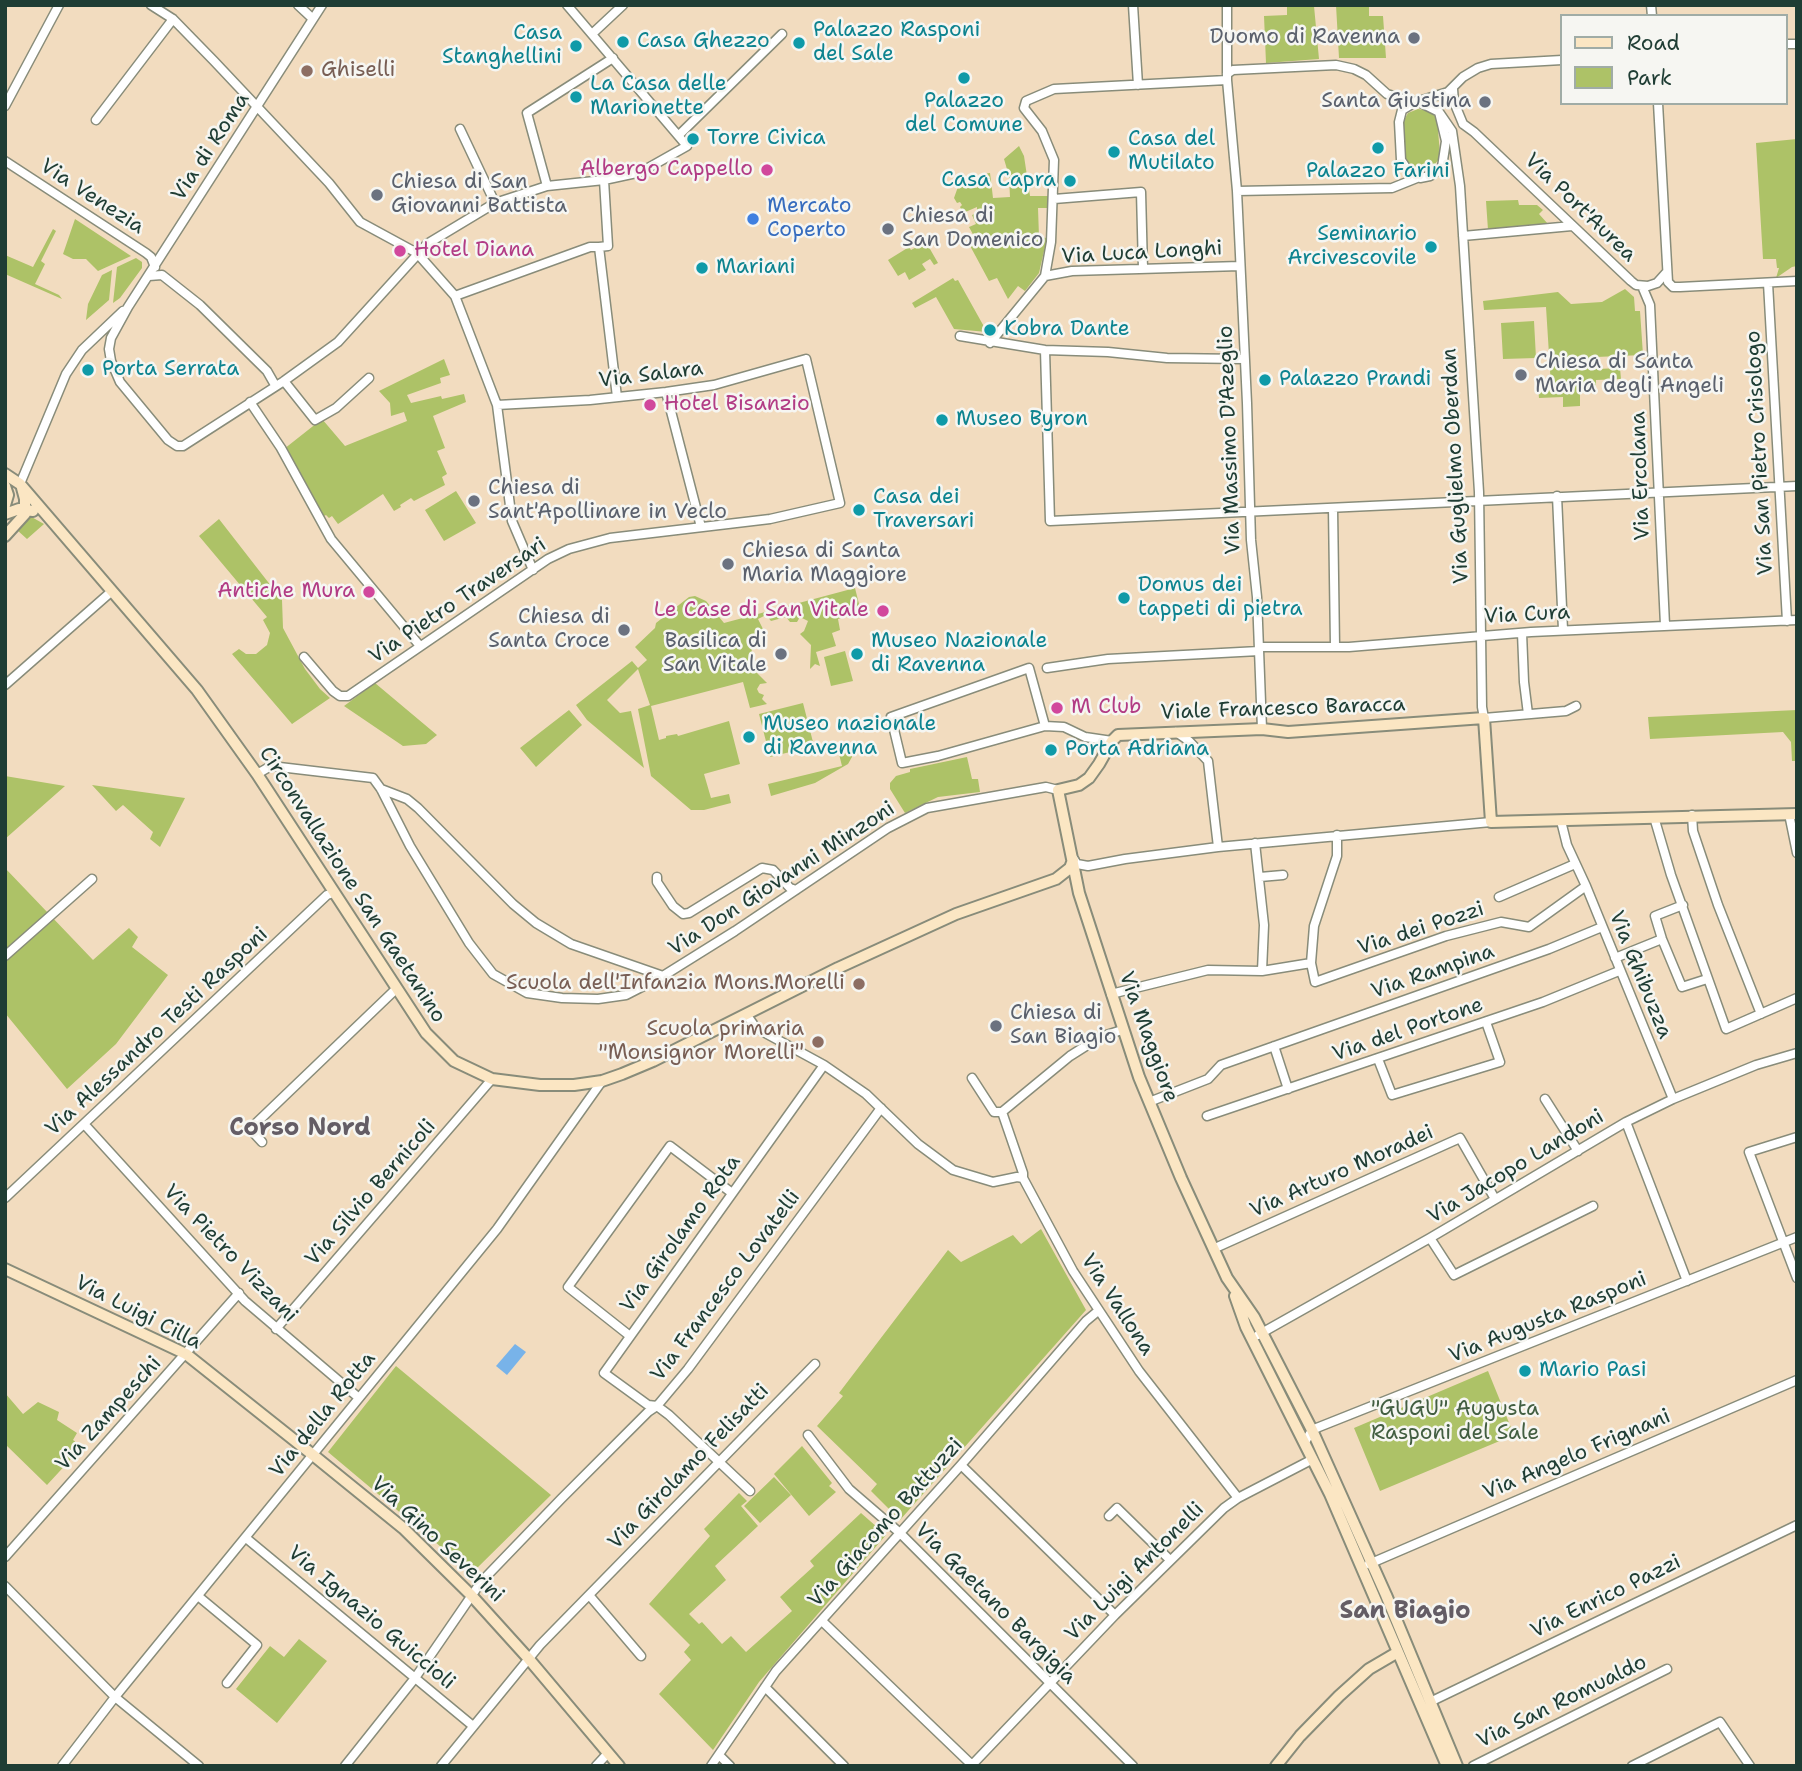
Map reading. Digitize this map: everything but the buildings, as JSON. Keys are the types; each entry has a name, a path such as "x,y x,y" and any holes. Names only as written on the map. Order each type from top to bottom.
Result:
{"street":[{"path":"5,106 59,5"},
{"path":"151,5 173,19 258,107 329,183 360,222 417,253 455,296 497,405 512,522 533,570"},
{"path":"298,5 313,19"},
{"name":"Via di Roma","path":"128,307 322,5"},
{"path":"128,307 111,338 111,361 128,393 168,440 177,446 183,446 338,342 417,253 495,203 547,186 641,173 687,146 567,5"},
{"path":"592,34 622,5"},
{"path":"1133,5 1138,85"},
{"name":"Via Massimo D'Azeglio","path":"1227,5 1227,77 1237,191 1262,729"},
{"path":"96,120 173,19"},
{"path":"679,135 782,34"},
{"path":"547,186 527,113 613,58"},
{"path":"1420,177 1409,172 1401,160 1402,110 1415,102 1454,89 1470,73 1491,64 1560,60"},
{"path":"990,343 1045,276 1051,242 1054,160 1042,131 1024,108 1026,101 1054,89 1227,77 1233,70 1336,65 1366,75 1387,94 1439,112 1446,141"},
{"path":"1237,191 1392,188 1406,180 1430,176 1442,167 1446,141 1452,131 1462,124 1454,102 1454,89"},
{"path":"1658,105 1668,282 1673,287 1797,281"},
{"name":"Via Guglielmo Oberdan","path":"1439,112 1452,131 1460,186 1478,500 1482,707 1492,822"},
{"name":"Via Port'Aurea","path":"1462,124 1474,132 1631,281 1642,285 1654,284 1666,273"},
{"path":"460,129 495,203"},
{"name":"Via Venezia","path":"5,161 146,253 155,267"},
{"path":"455,296 590,247 608,246 604,180"},
{"path":"1054,200 1141,192 1143,269"},
{"path":"1463,236 1572,226"},
{"path":"599,247 617,397"},
{"name":"Via Luca Longhi","path":"1045,276 1072,271 1240,266"},
{"path":"149,276 162,275 200,305 316,420 336,408 369,377"},
{"name":"Via San Pietro Crisologo","path":"1768,283 1787,621"},
{"name":"Via Ercolana","path":"1642,285 1650,305 1665,625"},
{"path":"5,536 23,519 26,509 20,484 66,374 82,349 128,307"},
{"path":"960,336 1045,350 1108,352 1167,358 1244,359"},
{"path":"1045,350 1050,521 1797,486"},
{"name":"Via Salara","path":"497,405 666,392 713,384 806,359 840,503"},
{"path":"666,392 701,527"},
{"path":"250,401 281,448 331,539 420,646"},
{"name":"Circonvallazione San Gaetanino","path":"5,474 20,484 197,690 257,774 426,1033 442,1051 465,1068 492,1079 540,1085 574,1085 602,1081 653,1061 956,915 1056,879"},
{"path":"5,486 8,495 5,505"},
{"path":"1557,496 1563,630"},
{"name":"Via Pietro Traversari","path":"304,657 332,691 340,696 348,696 533,570 569,549 610,538 770,519 840,503"},
{"path":"1333,508 1335,646"},
{"path":"5,514 26,509 51,521"},
{"path":"5,685 112,591"},
{"name":"Via Cura","path":"1047,668 1108,659 1259,649 1563,630 1797,620"},
{"path":"1522,633 1528,714"},
{"path":"1045,726 1029,668 891,717 902,763 938,757 1045,726 1064,727 1085,737 1112,741 1100,764 1084,782 1072,788 1058,790"},
{"name":"Viale Francesco Baracca","path":"1112,741 1118,735 1262,729 1288,732 1566,711 1576,706"},
{"path":"1174,732 1189,741 1208,761 1218,847"},
{"name":"Via Don Giovanni Minzoni","path":"257,774 271,766 373,778 381,789 407,799 418,808 497,888 536,923 571,944 663,976 888,828 927,808 1046,787 1058,790"},
{"path":"381,789 410,846 469,943 493,974 527,993 598,999 626,995 663,976"},
{"name":"Via Maggiore","path":"1058,790 1073,858 1074,876 1122,1030 1149,1102 1232,1287 1250,1334 1305,1442 1403,1650"},
{"path":"1073,858 1077,864 1088,866 1218,847 1492,822 1793,814 1797,853"},
{"path":"1692,815 1693,831 1718,905 1761,1014"},
{"path":"1654,817 1671,875 1726,1028 1797,998"},
{"name":"Via Ghibuzza","path":"1561,821 1567,845 1673,1099"},
{"path":"1111,994 1208,970 1262,971 1311,963 1314,926 1337,856 1337,835"},
{"path":"1255,843 1264,925 1262,971"},
{"path":"1056,879 1070,868 1073,858"},
{"path":"1499,897 1576,864"},
{"path":"1079,893 1079,878 1088,866"},
{"path":"657,877 657,882 673,906 683,914 689,914 762,868 773,870 790,888 796,890"},
{"path":"1260,877 1283,875"},
{"path":"5,956 92,879"},
{"path":"1056,879 1074,886 1079,893"},
{"name":"Via dei Pozzi","path":"1311,963 1315,982 1446,936 1501,922 1529,927 1586,886"},
{"name":"Via Alessandro Testi Rasponi","path":"5,1198 327,895 333,893"},
{"path":"1683,905 1655,916 1662,939 1682,987 1707,979"},
{"name":"Via Rampina","path":"1149,1102 1208,1079 1221,1065 1549,949 1602,927"},
{"path":"1615,958 1662,939"},
{"name":"Via del Portone","path":"1207,1116 1543,1002 1619,971"},
{"path":"262,1142 250,1129 396,989"},
{"path":"746,1014 756,1028 824,1065 866,1094 918,1144 953,1170 993,1182 1023,1178"},
{"path":"1378,1059 1392,1095 1500,1062 1486,1022"},
{"path":"972,1078 993,1112 1002,1112 1070,1056 1100,1037 1122,1030"},
{"path":"1274,1046 1288,1089"},
{"name":"Via Jacopo Landoni","path":"1263,1333 1626,1122 1673,1099 1756,1065 1797,1053"},
{"name":"Via Girolamo Rota","path":"657,1406 648,1405 604,1373 824,1065"},
{"name":"Via Silvio Bernicoli","path":"276,1329 492,1079"},
{"name":"Via della Rotta","path":"62,1766 115,1697 497,1229 602,1081"},
{"path":"1545,1099 1578,1151"},
{"name":"Via Francesco Lovatelli","path":"345,1766 415,1678 471,1595 561,1499 657,1406 688,1369 881,1108"},
{"name":"Via Vallona","path":"1002,1112 1023,1178 1073,1271 1139,1371 1238,1498"},
{"path":"1626,1122 1687,1281"},
{"name":"Via Pietro Vizzani","path":"85,1125 239,1293 276,1329 359,1398"},
{"path":"1797,1137 1749,1152 1797,1279"},
{"name":"Via Arturo Moradei","path":"1213,1249 1460,1138 1495,1199"},
{"path":"630,1336 568,1287 670,1146 732,1193"},
{"path":"1430,1238 1454,1275 1593,1206"},
{"name":"Via Augusta Rasponi","path":"1312,1430 1797,1237"},
{"name":"Via Luigi Cilla","path":"5,1269 186,1354 313,1455"},
{"name":"Via Maggiore","path":"1232,1287 1263,1333 1312,1430 1386,1595 1384,1602 1403,1650"},
{"name":"Via Zampeschi","path":"5,1557 239,1293"},
{"name":"Via Giacomo Battuzzi","path":"711,1766 765,1687 1086,1321 1098,1311"},
{"path":"1250,1334 1263,1333"},
{"name":"Via Girolamo Felisatti","path":"441,1766 528,1658 815,1364"},
{"name":"Via Angelo Frignani","path":"1372,1562 1797,1380"},
{"path":"657,1406 750,1491"},
{"path":"1305,1442 1312,1430"},
{"name":"Via Gaetano Bargigia","path":"808,1435 849,1489 900,1533 1133,1766"},
{"name":"Via Gino Severini","path":"313,1455 403,1528 471,1595 619,1766"},
{"path":"1313,1459 1316,1458 1320,1462 1334,1493 1345,1502"},
{"name":"Via Luigi Antonelli","path":"972,1765 1115,1615 1224,1508 1313,1459"},
{"path":"961,1465 1115,1615"},
{"path":"1109,1516 1116,1508 1170,1560"},
{"name":"Via Enrico Pazzi","path":"1430,1702 1797,1525"},
{"name":"Via Ignazio Guiccioli","path":"246,1538 473,1726"},
{"path":"1364,1572 1372,1562"},
{"path":"5,1586 115,1697 199,1766"},
{"path":"589,1595 640,1656"},
{"path":"198,1596 257,1645 227,1683"},
{"path":"822,1621 972,1765"},
{"path":"1403,1650 1430,1702 1457,1766"},
{"path":"1276,1766 1300,1736 1339,1696 1369,1669 1403,1650"},
{"path":"1403,1650 1447,1766"},
{"name":"Via San Romualdo","path":"1473,1766 1667,1669"},
{"path":"765,1687 844,1766"},
{"path":"1632,1766 1720,1722 1750,1766"},
{"path":"596,1766 608,1753"},
{"path":"719,1755 730,1766"}],"green space":[{"path":"1336,5 1369,5 1369,16 1383,16 1386,58 1339,58"},
{"path":"1287,6 1314,6 1319,59 1266,63 1264,16 1287,15"},
{"path":"1418,109 1429,111 1437,118 1440,154 1431,169 1420,171 1406,160 1403,122 1408,113"},
{"path":"1797,139 1797,266 1776,278 1779,268 1776,259 1763,259 1756,143"},
{"path":"1019,146 1024,156 1030,196 1049,196 1048,208 1038,208 1039,237 1047,238 1039,273 1025,291 1018,286 1008,299 997,278 989,281 968,242 975,238 969,227 976,224 972,215 977,213 977,207 963,213 960,207 962,205 954,198 959,184 977,188 977,179 981,179 981,174 990,173 993,198 1010,197 1009,176 1004,159"},
{"path":"1518,200 1519,205 1537,205 1543,210 1539,214 1548,224 1488,230 1486,201"},
{"path":"75,219 131,256 98,271 86,259 73,259 63,254"},
{"path":"53,229 56,231 41,261 45,264 35,284 62,299 5,274 5,255 33,267"},
{"path":"926,242 938,263 934,265 930,259 922,264 926,270 909,280 905,272 898,276 888,260 909,247 911,250"},
{"path":"136,258 142,262 142,268 120,298 113,303 117,267"},
{"path":"112,270 109,300 86,320 88,304 102,275"},
{"path":"953,278 958,280 987,332 954,329 936,297 915,308 912,303"},
{"path":"1625,289 1634,297 1635,311 1640,311 1643,355 1596,357 1597,369 1620,368 1621,379 1596,380 1596,389 1580,389 1580,406 1563,407 1563,397 1539,398 1538,387 1551,386 1546,307 1484,310 1483,301 1558,292 1571,304 1602,302"},
{"path":"1534,321 1536,358 1503,359 1501,323"},
{"path":"444,359 450,375 440,378 441,383 407,395 411,403 464,394 466,402 433,416 445,448 437,451 447,474 442,477 445,485 414,501 411,498 394,511 383,494 338,524 332,516 322,517 284,449 322,419 345,446 407,421 404,412 391,416 390,403 379,391"},
{"path":"456,491 476,523 444,541 425,510"},
{"path":"28,515 44,524 27,539 17,530"},
{"path":"219,519 282,600 283,628 305,669 330,698 292,724 232,654 239,649 246,654 256,654 267,645 270,633 263,620 267,617 199,536"},
{"path":"855,588 861,612 838,619 840,630 832,633 836,646 816,652 820,666 815,664 810,669 811,645 800,634 808,621 800,617 797,622 790,622 786,617 771,621 766,615 758,619 765,633 752,644 751,667 767,683 760,684 757,689 764,695 762,699 767,704 750,708 743,682 651,706 659,740 729,721 740,764 704,774 711,798 729,794 731,803 704,810 691,810 651,776 638,709 650,705 638,669 607,700 620,713 631,711 644,768 587,720 576,705 632,661 638,668 647,660 635,647 655,628 656,623 689,597 695,596 706,601 724,623"},
{"path":"845,651 853,681 831,686 824,657"},
{"path":"375,683 437,735 426,744 403,746 344,706"},
{"path":"803,703 814,746 770,757 759,714"},
{"path":"569,710 582,725 536,767 520,748"},
{"path":"1797,710 1797,761 1792,761 1791,742 1783,732 1650,739 1648,717"},
{"path":"850,751 852,757 848,764 815,783 771,796 768,784 842,766 839,754"},
{"path":"967,757 972,779 978,779 980,792 938,797 905,813 890,789 890,783 896,776 910,772 910,769"},
{"path":"5,776 65,786 5,839"},
{"path":"92,785 185,798 160,847 150,839 153,832 123,805 116,811"},
{"path":"5,868 93,960 129,928 138,937 132,947 168,975 116,1044 67,1089 5,1013"},
{"path":"1041,1229 1086,1310 900,1520 871,1491 877,1484 817,1426 843,1396 839,1393 948,1250 961,1262 1013,1235 1021,1244"},
{"path":"396,1366 551,1495 472,1573 328,1452"},
{"name":"\"GUGU\" Augusta Rasponi del Sale","path":"1488,1371 1514,1435 1380,1491 1354,1428"},
{"path":"5,1393 23,1414 38,1402 59,1412 57,1420 77,1433 73,1440 82,1447 47,1485 5,1444"},
{"path":"802,1446 832,1483 829,1486 836,1492 809,1516 774,1474"},
{"path":"774,1477 791,1495 760,1523 744,1506"},
{"path":"739,1493 747,1501 741,1506 758,1526 715,1566 726,1580 689,1614 699,1624 702,1622 722,1644 731,1636 746,1652 792,1611 780,1597 814,1566 810,1561 861,1513 886,1535 759,1682 713,1750 659,1694 691,1660 684,1652 690,1645 649,1604 710,1536 704,1529"},
{"path":"299,1639 327,1661 277,1723 236,1689 270,1646 284,1657"}],"water":[{"path":"515,1344 526,1352 507,1375 496,1366"}],"place":[{"name":"Duomo di Ravenna","path":"1414,38"},
{"name":"Casa Ghezzo","path":"623,42"},
{"name":"Palazzo Rasponi del Sale","path":"799,43"},
{"name":"Casa Stanghellini","path":"576,46"},
{"name":"Ghiselli","path":"307,71"},
{"name":"Palazzo del Comune","path":"964,78"},
{"name":"La Casa delle Marionette","path":"576,97"},
{"name":"Santa Giustina","path":"1485,102"},
{"name":"Torre Civica","path":"693,139"},
{"name":"Palazzo Farini","path":"1378,148"},
{"name":"Casa del Mutilato","path":"1114,152"},
{"name":"Albergo Cappello","path":"767,170"},
{"name":"Casa Capra","path":"1070,181"},
{"name":"Chiesa di San Giovanni Battista","path":"377,195"},
{"name":"Mercato Coperto","path":"753,219"},
{"name":"Chiesa di San Domenico","path":"888,229"},
{"name":"Seminario Arcivescovile","path":"1431,247"},
{"name":"Hotel Diana","path":"400,251"},
{"name":"Mariani","path":"702,268"},
{"name":"Kobra Dante","path":"990,330"},
{"name":"Porta Serrata","path":"88,370"},
{"name":"Chiesa di Santa Maria degli Angeli","path":"1521,375"},
{"name":"Palazzo Prandi","path":"1265,380"},
{"name":"Hotel Bisanzio","path":"650,405"},
{"name":"Museo Byron","path":"942,420"},
{"name":"Chiesa di Sant'Apollinare in Veclo","path":"474,501"},
{"name":"Casa dei Traversari","path":"859,510"},
{"name":"Chiesa di Santa Maria Maggiore","path":"728,564"},
{"name":"Antiche Mura","path":"369,592"},
{"name":"Domus dei tappeti di pietra","path":"1124,598"},
{"name":"Le Case di San Vitale","path":"883,611"},
{"name":"Chiesa di Santa Croce","path":"624,630"},
{"name":"Basilica di San Vitale","path":"781,654"},
{"name":"Museo Nazionale di Ravenna","path":"857,654"},
{"name":"M Club","path":"1057,708"},
{"name":"Museo nazionale di Ravenna","path":"749,737"},
{"name":"Porta Adriana","path":"1051,750"},
{"name":"Scuola dell'Infanzia Mons.Morelli","path":"859,984"},
{"name":"Chiesa di San Biagio","path":"996,1026"},
{"name":"Scuola primaria \"Monsignor Morelli\"","path":"818,1042"},
{"name":"Mario Pasi","path":"1525,1371"}],"district":[{"name":"Corso Nord","path":"300,1129"},
{"name":"San Biagio","path":"1405,1612"}]}
